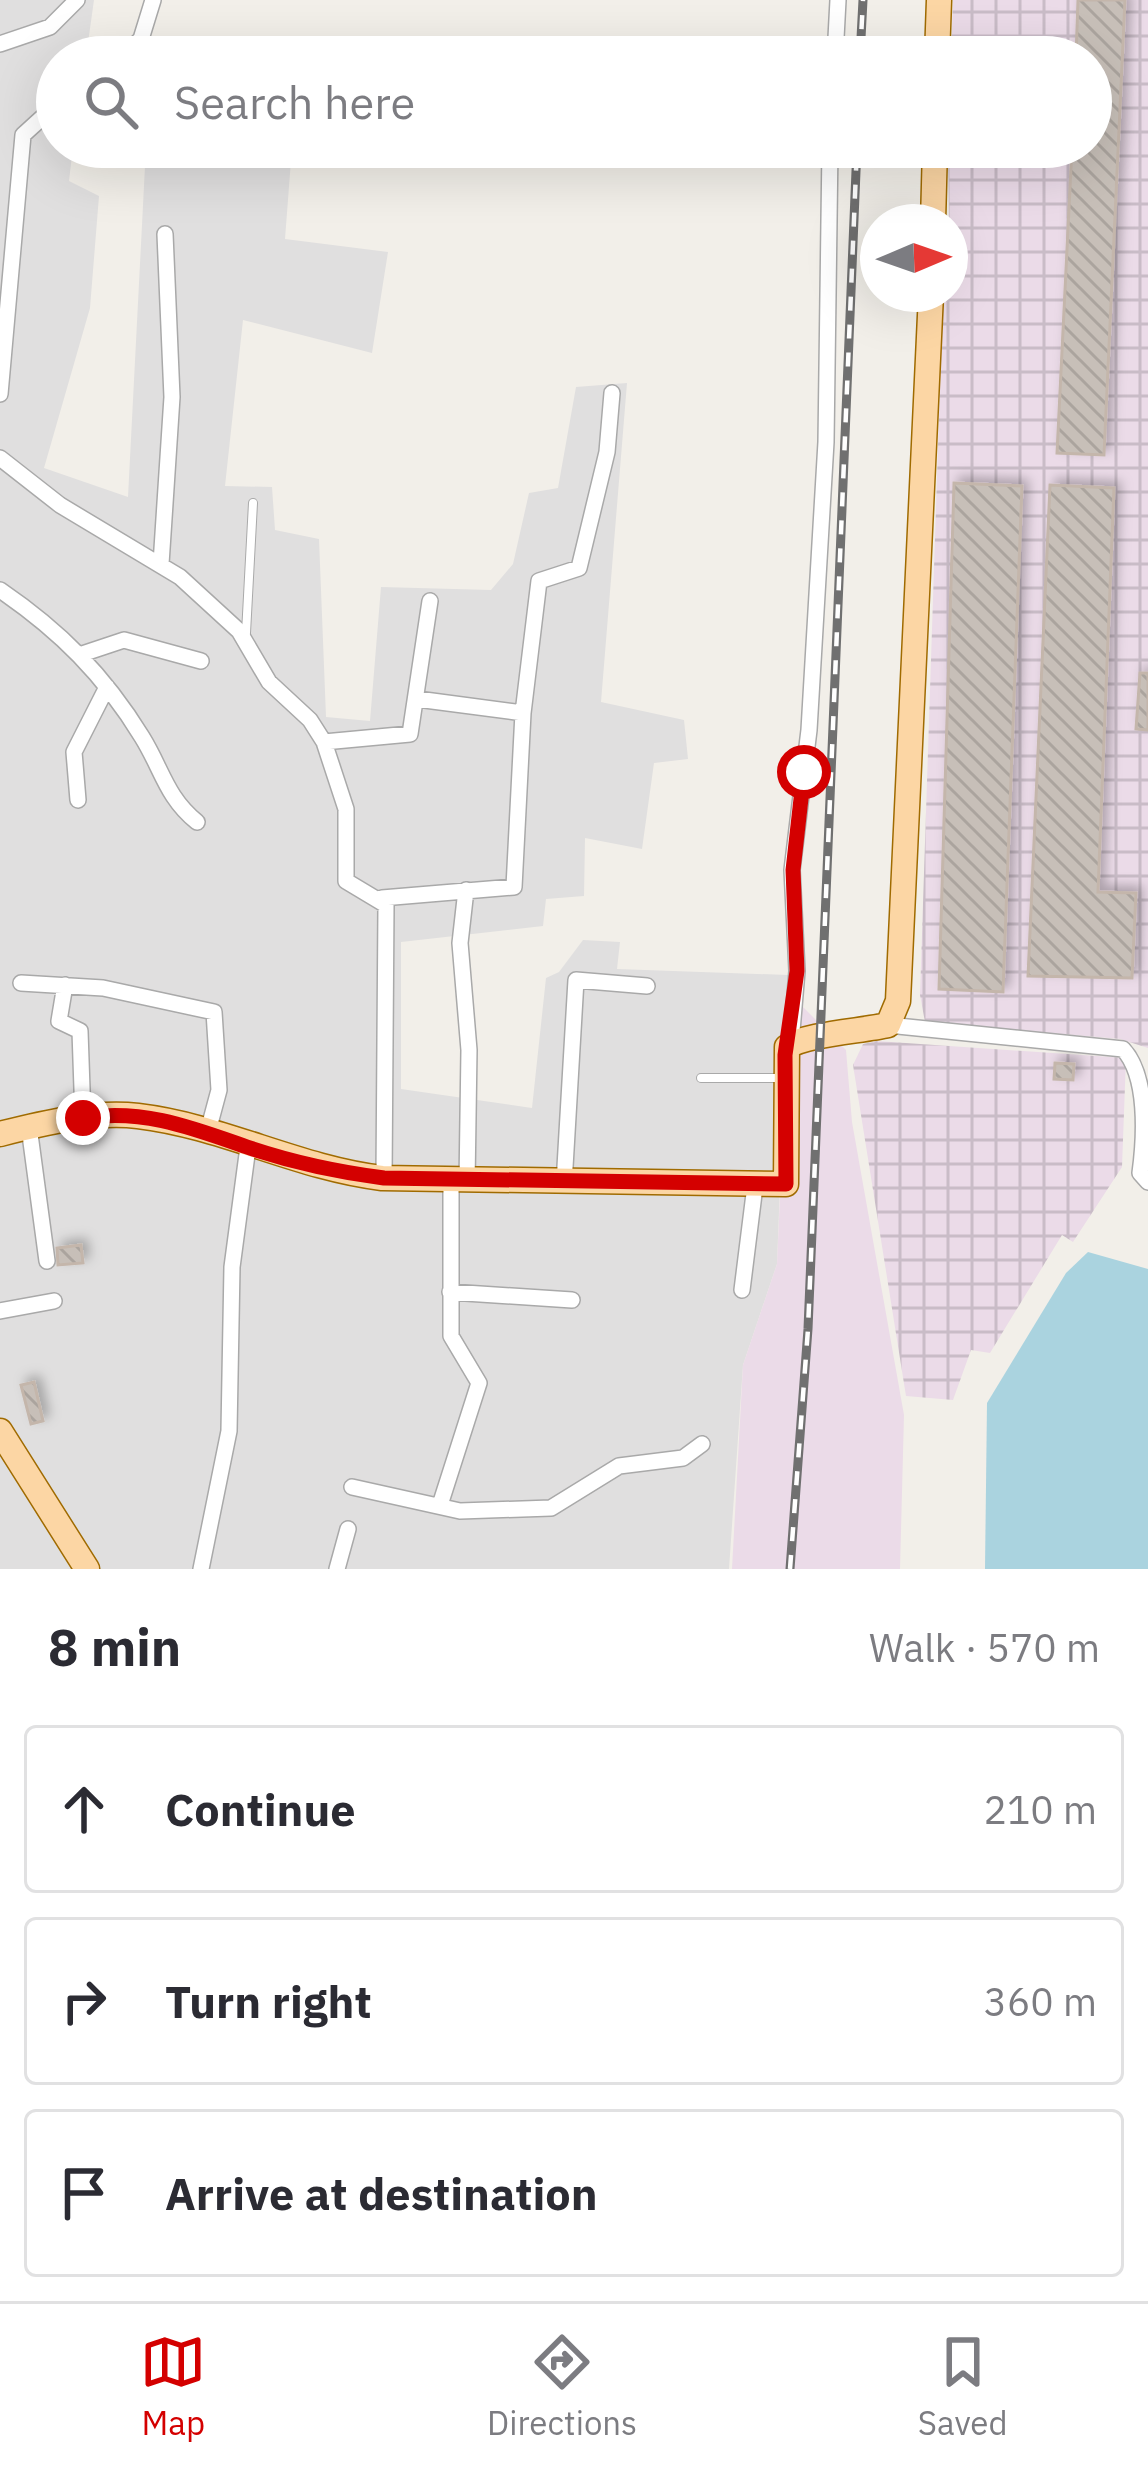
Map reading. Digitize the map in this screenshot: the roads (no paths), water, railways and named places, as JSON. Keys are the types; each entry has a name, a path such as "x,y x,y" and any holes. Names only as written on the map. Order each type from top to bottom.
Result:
{"main road":[{"path":"938,36 939,0"},
{"path":"933,204 934,168"},
{"path":"0,1135 83,1118 134,1115 384,1178 755,1186 781,1186 789,1180 785,1078 791,1042 888,1025 898,1000 930,312"},
{"path":"0,1431 87,1569"}],"street":[{"path":"0,44 50,27 77,0"},
{"path":"141,36 153,0"},
{"path":"836,36 838,0"},
{"path":"0,394 23,135 36,123"},
{"path":"791,1042 797,971 793,856 811,708 826,442 830,168"},
{"path":"160,564 172,397 165,234"},
{"path":"0,458 50,498 194,588 245,640 269,682 310,720 324,742 346,808 346,881 382,898 514,887 523,712 539,581 579,568 607,452 612,394"},
{"path":"0,590 82,655 141,735 170,796 197,822"},
{"path":"324,742 406,736 417,699 430,601"},
{"path":"82,655 124,640 201,661"},
{"path":"78,800 73,756 106,686"},
{"path":"417,699 523,712"},
{"path":"440,1505 478,1384 452,1342 450,1292 469,1050 460,943 466,890"},
{"path":"382,898 386,934 384,1178"},
{"path":"564,1184 575,980 646,986"},
{"path":"21,983 65,985 214,1012 219,1090 208,1131"},
{"path":"65,985 58,1022 80,1031 83,1118"},
{"path":"888,1025 1123,1049 1142,1079 1146,1124 1140,1173 1148,1182"},
{"path":"29,1127 47,1261"},
{"path":"201,1569 229,1430 232,1267 248,1147"},
{"path":"742,1290 755,1186"},
{"path":"450,1292 572,1300"},
{"path":"0,1311 54,1301"},
{"path":"352,1486 471,1512 560,1506 620,1466 683,1458 702,1444"},
{"path":"337,1569 348,1529"}],"lane":[{"path":"245,640 254,503"},
{"path":"701,1078 785,1078"}],"water":[{"path":"1088,1252 1148,1269 1148,1569 985,1569 987,1403 1066,1273"}],"railway":[{"path":"861,36 863,0"},
{"path":"790,1569 808,1329 856,168"}]}
